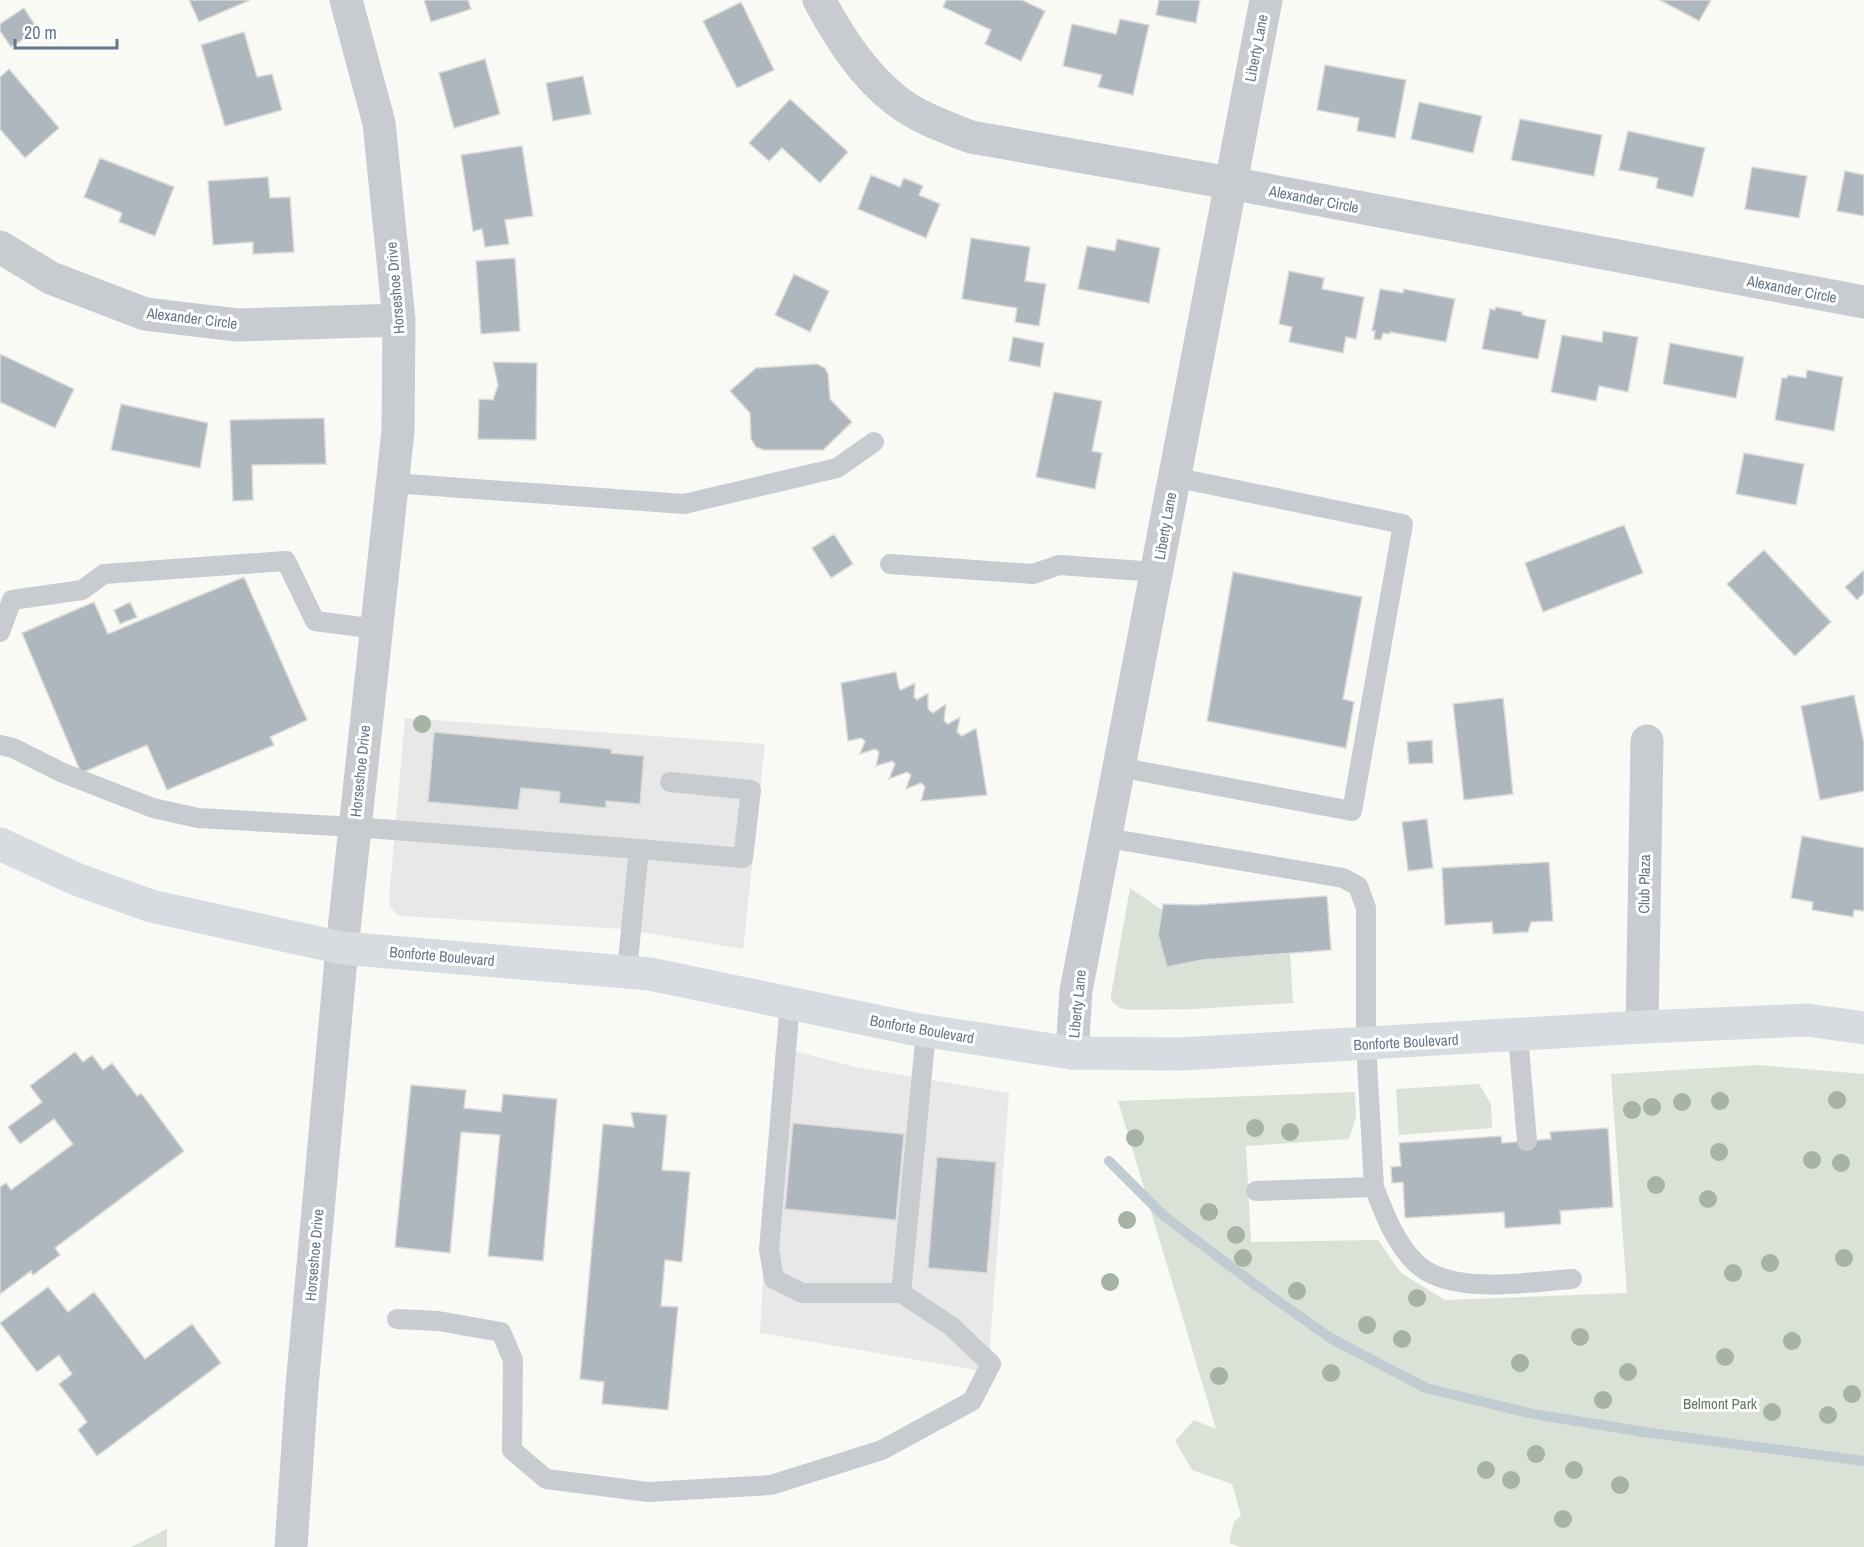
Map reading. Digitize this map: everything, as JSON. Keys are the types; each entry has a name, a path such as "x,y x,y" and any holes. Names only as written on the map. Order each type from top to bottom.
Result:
{"main road":[{"name":"Bonforte Boulevard","path":"0,844 76,879 151,906 342,948 627,971 927,1032 1072,1053 1181,1054 1642,1027 1808,1020 1864,1028"}],"street":[{"name":"Horseshoe Drive","path":"291,1547 302,1386 342,948 398,431 399,320 379,123 346,0"},
{"name":"Alexander Circle","path":"819,0 835,29 864,70 898,102 971,137 1230,183 1864,302"},
{"name":"Liberty Lane","path":"1072,1053 1076,991 1266,0"},
{"name":"Alexander Circle","path":"0,247 51,278 145,314 237,325 399,320"},
{"name":"Club Plaza","path":"1642,1027 1647,741"}],"lane":[{"path":"393,483 684,504 837,468 874,442"},
{"path":"1118,767 1352,811 1403,524 1173,477"},
{"path":"0,632 12,600 82,590 104,574 286,561 315,621 376,630"},
{"path":"890,564 1033,574 1059,565 1157,572"},
{"path":"0,745 13,748 63,773 153,808 198,819 354,827 743,858 750,790 670,782"},
{"path":"1107,838 1343,878 1358,886 1366,908 1366,1044 1374,1186 1388,1222 1416,1263 1440,1278 1468,1284 1572,1280"},
{"path":"627,971 639,849"},
{"path":"397,1319 438,1321 501,1332 513,1360 512,1450 546,1479 648,1492 771,1485 882,1450 972,1401 991,1364 951,1326 901,1293 802,1293 774,1279 769,1250 790,1003"},
{"path":"901,1293 927,1032"},
{"path":"1518,1035 1527,1141"},
{"path":"1256,1191 1374,1186"}],"shaded area":[{"path":"405,718 765,744 743,949 623,929 396,914 390,906 389,899"},
{"path":"776,1046 855,1067 1009,1093 988,1372 760,1333"}],"green space":[{"path":"1130,888 1162,910 1158,935 1167,967 1202,960 1290,954 1293,1003 1193,1009 1130,1010 1120,1008 1111,1001 1111,995"},
{"name":"Belmont Park","path":"1758,1065 1864,1074 1864,1547 1240,1547 1229,1543 1234,1522 1241,1515 1232,1484 1192,1470 1175,1441 1194,1420 1216,1429 1118,1101 1355,1092 1356,1117 1349,1139 1246,1146 1251,1242 1378,1240 1401,1273 1445,1300 1627,1293 1611,1074"},
{"path":"1479,1084 1491,1104 1492,1128 1399,1135 1396,1089"},
{"path":"167,1529 167,1547 131,1547"}],"building":[{"path":"189,0 250,0 199,22"},
{"path":"424,0 468,0 471,9 431,22"},
{"path":"946,0 1022,0 1045,11 1021,61 985,44 991,30 943,7"},
{"path":"1159,0 1200,0 1196,23 1156,15"},
{"path":"1660,0 1711,0 1699,21"},
{"path":"741,2 774,70 737,88 703,21"},
{"path":"24,8 38,30 11,47 0,31 0,24"},
{"path":"1120,19 1149,25 1133,95 1098,87 1102,75 1063,66 1072,24 1116,34"},
{"path":"244,32 257,77 272,74 282,110 225,126 201,45"},
{"path":"485,59 500,114 454,128 439,73"},
{"path":"1325,65 1406,80 1395,138 1357,131 1359,118 1317,110"},
{"path":"9,69 59,128 25,158 0,129 0,77"},
{"path":"583,76 591,114 553,121 546,83"},
{"path":"790,99 848,152 820,183 782,148 769,161 749,143"},
{"path":"1419,102 1482,116 1473,153 1411,139"},
{"path":"1520,119 1602,135 1594,176 1511,160"},
{"path":"1628,131 1705,148 1693,197 1656,188 1658,178 1619,170"},
{"path":"522,146 533,216 505,220 509,244 485,247 482,229 473,231 461,155"},
{"path":"100,158 174,187 155,236 119,222 122,213 84,197"},
{"path":"1752,167 1807,176 1799,218 1745,209"},
{"path":"1845,171 1864,175 1864,216 1837,211"},
{"path":"871,175 900,187 904,178 923,186 919,195 940,204 926,238 858,209"},
{"path":"268,177 270,198 290,197 294,252 253,254 253,242 213,245 208,181"},
{"path":"971,238 1030,247 1025,281 1046,284 1039,326 1015,322 1017,308 962,299"},
{"path":"1117,239 1160,248 1149,303 1078,289 1087,246 1115,251"},
{"path":"515,258 520,331 481,334 476,261"},
{"path":"1289,271 1324,278 1322,289 1364,297 1356,339 1346,337 1343,353 1289,342 1292,327 1279,324"},
{"path":"794,274 829,291 810,332 775,315"},
{"path":"1380,289 1403,293 1404,289 1455,299 1446,342 1390,332 1390,334 1383,333 1381,340 1374,339 1375,331 1372,331"},
{"path":"1496,307 1546,320 1538,359 1482,349 1490,309 1495,310"},
{"path":"1603,331 1638,337 1628,392 1599,386 1596,401 1551,392 1562,335 1602,342"},
{"path":"1013,337 1044,343 1040,367 1009,361"},
{"path":"1670,343 1744,357 1736,398 1663,384"},
{"path":"0,354 74,389 55,428 0,402"},
{"path":"493,362 537,363 536,440 478,439 479,399 493,400 498,385"},
{"path":"817,364 825,368 828,374 830,399 852,422 823,450 764,450 756,447 751,439 750,413 730,391 756,368"},
{"path":"1807,370 1843,377 1834,431 1775,420 1782,378 1787,378 1788,375 1806,378"},
{"path":"1054,392 1102,401 1092,451 1102,453 1095,489 1036,477"},
{"path":"121,404 208,423 200,468 111,450"},
{"path":"324,418 326,464 252,465 253,500 233,501 230,420"},
{"path":"1744,453 1804,464 1796,505 1736,494"},
{"path":"1624,525 1643,573 1543,612 1525,563"},
{"path":"834,534 853,564 831,578 812,548"},
{"path":"1764,550 1831,622 1795,656 1727,584"},
{"path":"1864,570 1864,593 1857,600 1845,587"},
{"path":"1233,572 1362,597 1343,699 1354,702 1346,748 1207,721"},
{"path":"244,577 307,720 270,737 274,745 167,790 147,745 81,773 22,633 94,602 108,634"},
{"path":"130,602 137,617 120,624 114,610"},
{"path":"896,672 901,690 915,683 914,697 917,700 928,693 928,709 933,713 946,704 944,721 948,724 960,717 957,732 962,736 976,728 987,795 921,801 925,787 921,783 906,789 911,775 907,772 889,779 895,764 892,761 876,766 879,752 875,749 860,754 865,741 861,738 848,741 841,683"},
{"path":"1854,695 1864,743 1864,791 1820,800 1801,706"},
{"path":"1503,698 1513,794 1464,800 1453,704"},
{"path":"434,732 612,749 611,753 644,756 640,804 606,801 606,808 559,803 560,792 521,788 518,810 428,802"},
{"path":"1432,740 1433,763 1409,764 1407,742"},
{"path":"1427,819 1433,868 1408,871 1402,822"},
{"path":"1802,836 1864,848 1864,911 1854,910 1853,917 1812,910 1813,902 1791,898"},
{"path":"1549,862 1553,921 1531,922 1528,932 1493,934 1492,922 1445,925 1442,868"},
{"path":"1327,896 1331,950 1202,960 1167,967 1158,935 1163,904 1197,905"},
{"path":"75,1052 83,1062 92,1055 103,1070 112,1063 137,1096 141,1093 184,1151 55,1248 60,1255 33,1275 31,1271 0,1294 0,1187 6,1183 11,1190 73,1144 54,1119 20,1144 8,1127 42,1102 30,1086"},
{"path":"411,1085 466,1090 464,1108 501,1112 503,1094 557,1099 543,1261 488,1256 500,1135 461,1132 450,1253 395,1247"},
{"path":"631,1112 667,1115 662,1170 690,1172 682,1262 665,1260 661,1306 678,1307 668,1410 602,1404 604,1382 580,1379 603,1124 634,1127"},
{"path":"793,1123 904,1134 896,1220 785,1209"},
{"path":"1608,1128 1613,1207 1560,1211 1561,1224 1505,1228 1504,1212 1405,1218 1403,1182 1392,1183 1391,1167 1401,1166 1399,1143 1501,1136 1502,1143 1551,1139 1550,1132"},
{"path":"937,1157 996,1162 987,1273 928,1268"},
{"path":"48,1287 68,1312 94,1292 145,1359 192,1324 221,1363 97,1456 78,1430 87,1422 59,1384 72,1374 59,1355 37,1372 0,1323"}],"waterway":[{"path":"1109,1161 1164,1216 1254,1284 1332,1339 1426,1388 1533,1414 1644,1432 1864,1461"}]}
